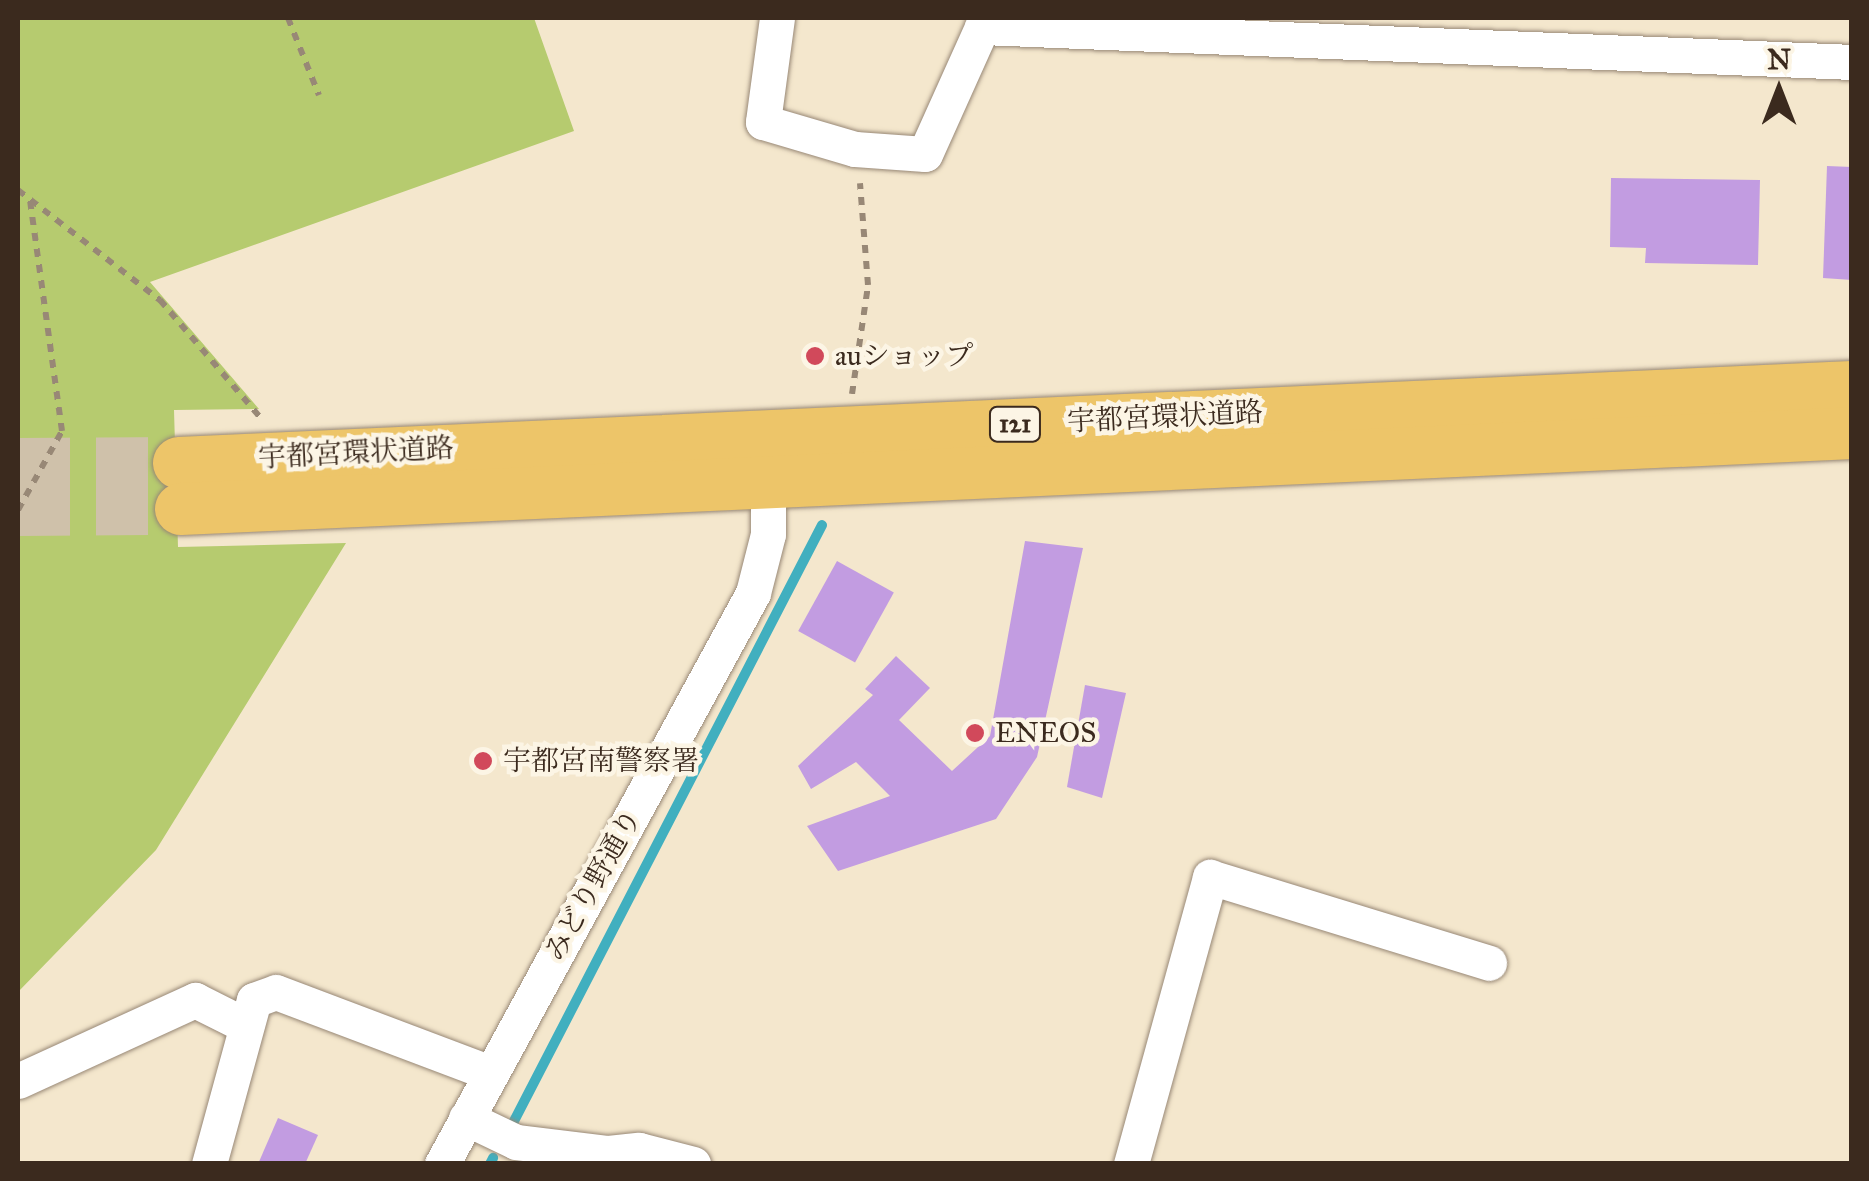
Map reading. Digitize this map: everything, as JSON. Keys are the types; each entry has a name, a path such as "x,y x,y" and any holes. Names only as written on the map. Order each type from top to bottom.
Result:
{"highway":[{"name":"宇都宮環状道路","path":"1852,387 766,432 180,486 769,487 1852,432"}],"street":[{"path":"777,18 763,122 844,145 926,154 984,22 1481,32 1852,62"},
{"name":"みどり野通り","path":"442,1164 752,593 769,487 766,432"},
{"path":"1130,1164 1210,877 1488,962"},
{"path":"209,1164 244,1025 254,1000 276,992 490,1074"},
{"path":"18,1082 194,1000 244,1025"},
{"path":"466,1118 516,1142 607,1158 638,1150 693,1164"}],"path":[{"path":"288,18 319,95"},
{"path":"844,145 862,195 868,261 844,431"},
{"path":"18,190 160,300 266,423"},
{"path":"18,510 62,431 30,199"}],"green space":[{"path":"18,18 534,18 574,131 150,282 259,409 174,410 178,547 346,543 156,850 18,992"}],"building":[{"path":"1827,166 1852,167 1852,280 1823,278"},
{"path":"1611,178 1760,180 1758,265 1645,263 1646,248 1610,247"},
{"path":"1025,541 1083,548 1037,757 996,819 838,871 807,826 890,796 856,762 811,789 798,766 873,695 865,689 896,656 930,688 899,720 952,771 990,736"},
{"path":"837,561 894,593 855,662 798,631"},
{"path":"1085,685 1126,693 1102,798 1067,787"},
{"path":"278,1118 318,1135 305,1164 258,1164"}],"waterway":[{"path":"513,1123 822,525"},
{"path":"490,1164 493,1158"}],"tunnel":[{"path":"18,464 179,463"},
{"path":"18,510 181,509"}],"place":[{"name":"auショップ","path":"815,356"},
{"name":"ENEOS","path":"975,733"},
{"name":"宇都宮南警察署","path":"483,761"}]}
